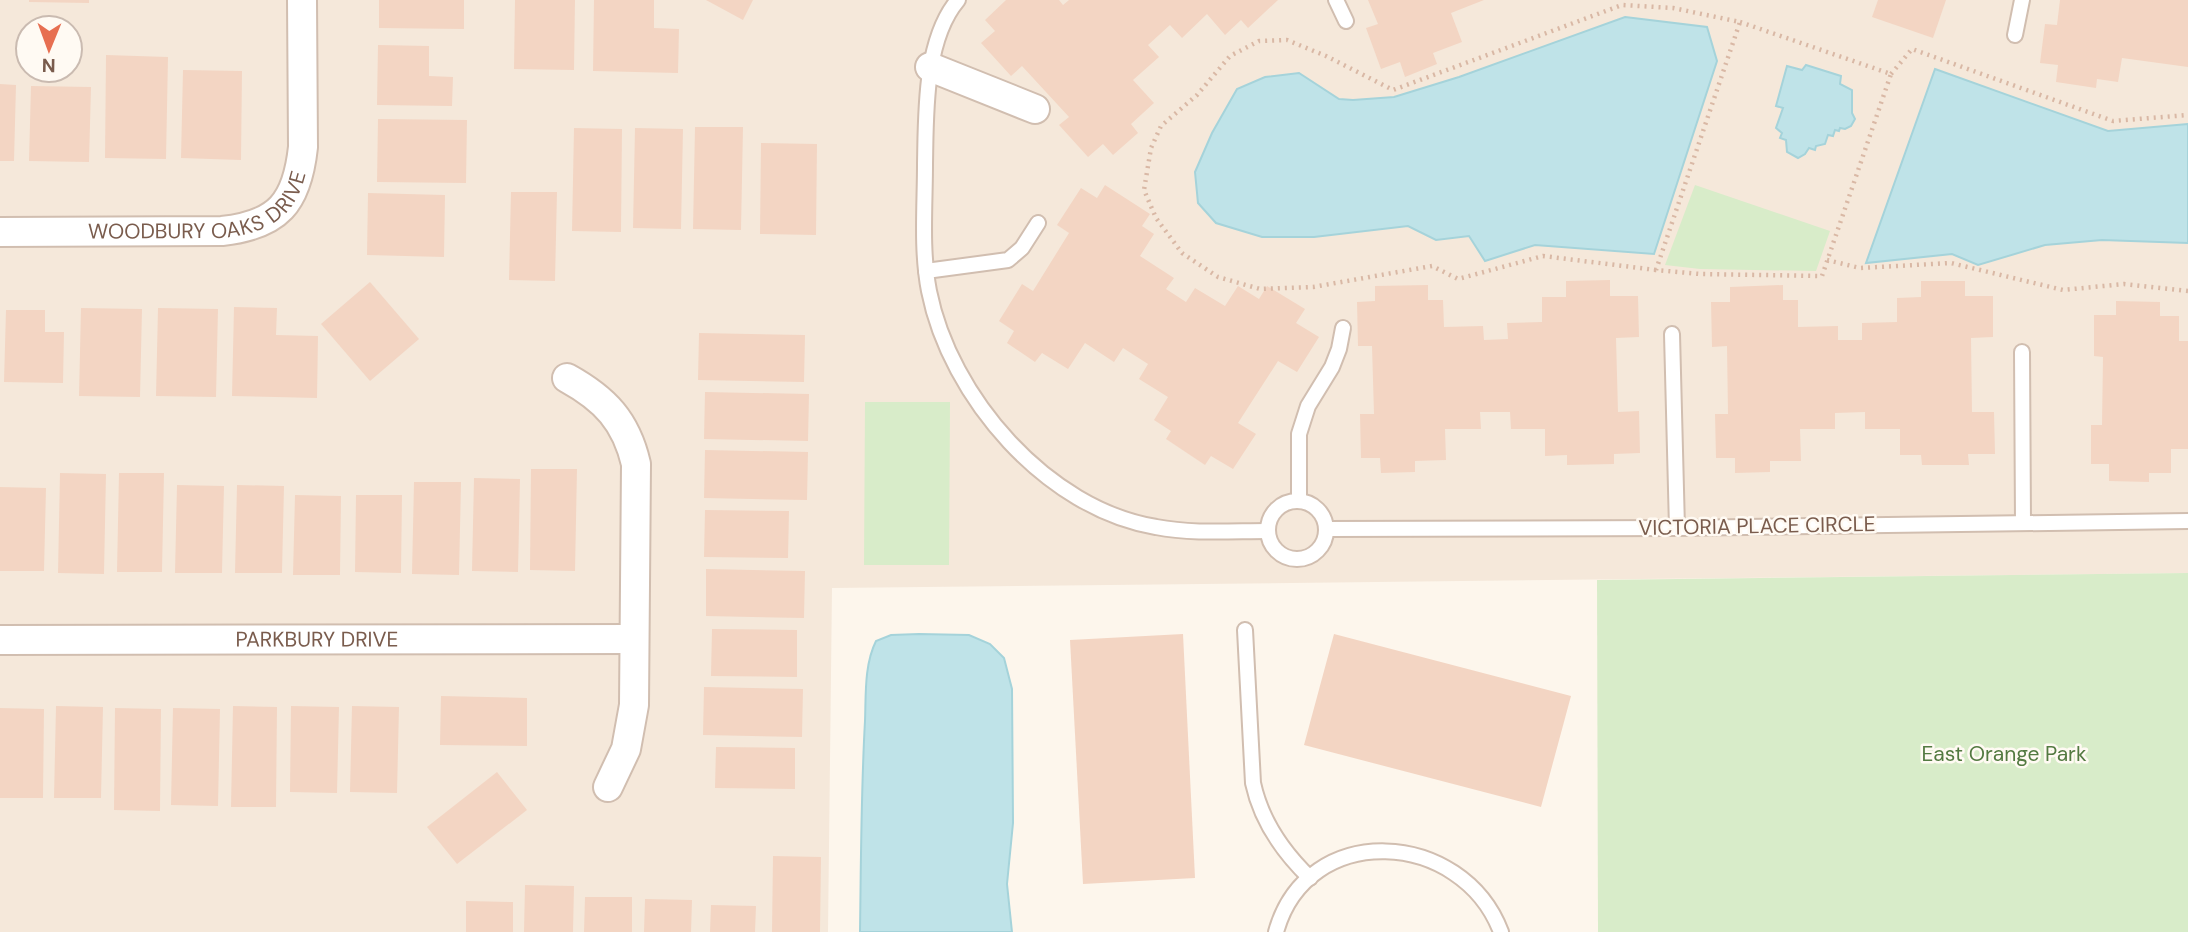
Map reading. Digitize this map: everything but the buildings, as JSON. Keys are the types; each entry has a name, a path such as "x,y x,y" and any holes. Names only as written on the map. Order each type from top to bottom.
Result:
{"street":[{"name":"WOODBURY OAKS DRIVE","path":"0,233 222,231 245,228 267,220 284,206 295,190 301,169 302,0"},
{"path":"930,67 1035,109"},
{"path":"567,378 592,392 608,407 622,426 631,445 635,464 631,727 626,749 608,787"},
{"name":"PARKBURY DRIVE","path":"0,640 634,639"}],"lane":[{"path":"958,0 946,16 930,67 926,146 926,271 944,340 963,382 976,403 1020,452 1059,485 1105,512 1155,527 1268,531"},
{"path":"1336,0 1346,21"},
{"path":"2015,35 2022,0"},
{"path":"926,271 1008,260 1022,248 1038,223"},
{"path":"1299,501 1300,427 1308,406 1332,367 1343,328"},
{"path":"1672,334 1677,528"},
{"path":"2022,352 2023,523"},
{"path":"1299,501 1315,506 1321,513 1326,529 1325,539 1320,547 1303,558 1284,555 1270,541 1268,531 1273,513 1280,506 1299,501"},
{"name":"VICTORIA PLACE CIRCLE","path":"1326,529 1677,528 2188,521"},
{"path":"1245,630 1253,783 1258,806 1294,863 1310,878"},
{"path":"1276,932 1290,898 1303,882 1342,859 1367,852 1389,850 1429,858 1448,869 1473,888 1488,907 1501,932"}],"path":[{"path":"1891,74 1740,22 1673,8 1622,5 1394,90 1287,40 1259,41 1230,56 1197,95 1161,125 1151,149 1144,190 1156,218 1182,253 1218,277 1260,289 1313,287 1432,266 1458,279 1543,256 1700,274 1822,276 1891,74 1912,49 2113,121 2188,115"},
{"path":"1656,270 1740,22"},
{"path":"1826,260 1860,268 1951,263 2063,290 2124,284 2188,291"}],"shaded area":[{"path":"0,0 2188,0 2188,573 832,588 828,932 0,932"}],"green space":[{"path":"1695,185 1830,231 1816,271 1700,269 1665,265"},
{"path":"865,402 950,402 949,565 864,565"},
{"name":"East Orange Park","path":"2188,573 2188,932 1598,932 1597,580"}],"water":[{"path":"1625,17 1707,27 1717,61 1654,254 1535,245 1485,261 1469,236 1436,240 1408,226 1314,237 1262,237 1216,223 1198,203 1195,172 1212,133 1237,89 1265,77 1299,73 1339,99 1394,97 1459,77"},
{"path":"1806,65 1841,76 1840,84 1852,90 1852,113 1855,119 1851,126 1835,130 1833,136 1828,135 1825,144 1816,146 1815,150 1809,148 1798,158 1787,152 1786,140 1780,138 1782,133 1776,128 1783,108 1776,106 1787,66 1802,70"},
{"path":"1935,69 2108,131 2188,124 2188,243 2102,240 2045,245 1978,265 1952,254 1866,263"},
{"path":"891,635 969,635 990,644 1004,658 1012,689 1013,823 1007,884 1012,932 860,932 863,774 869,660 876,641"}]}
